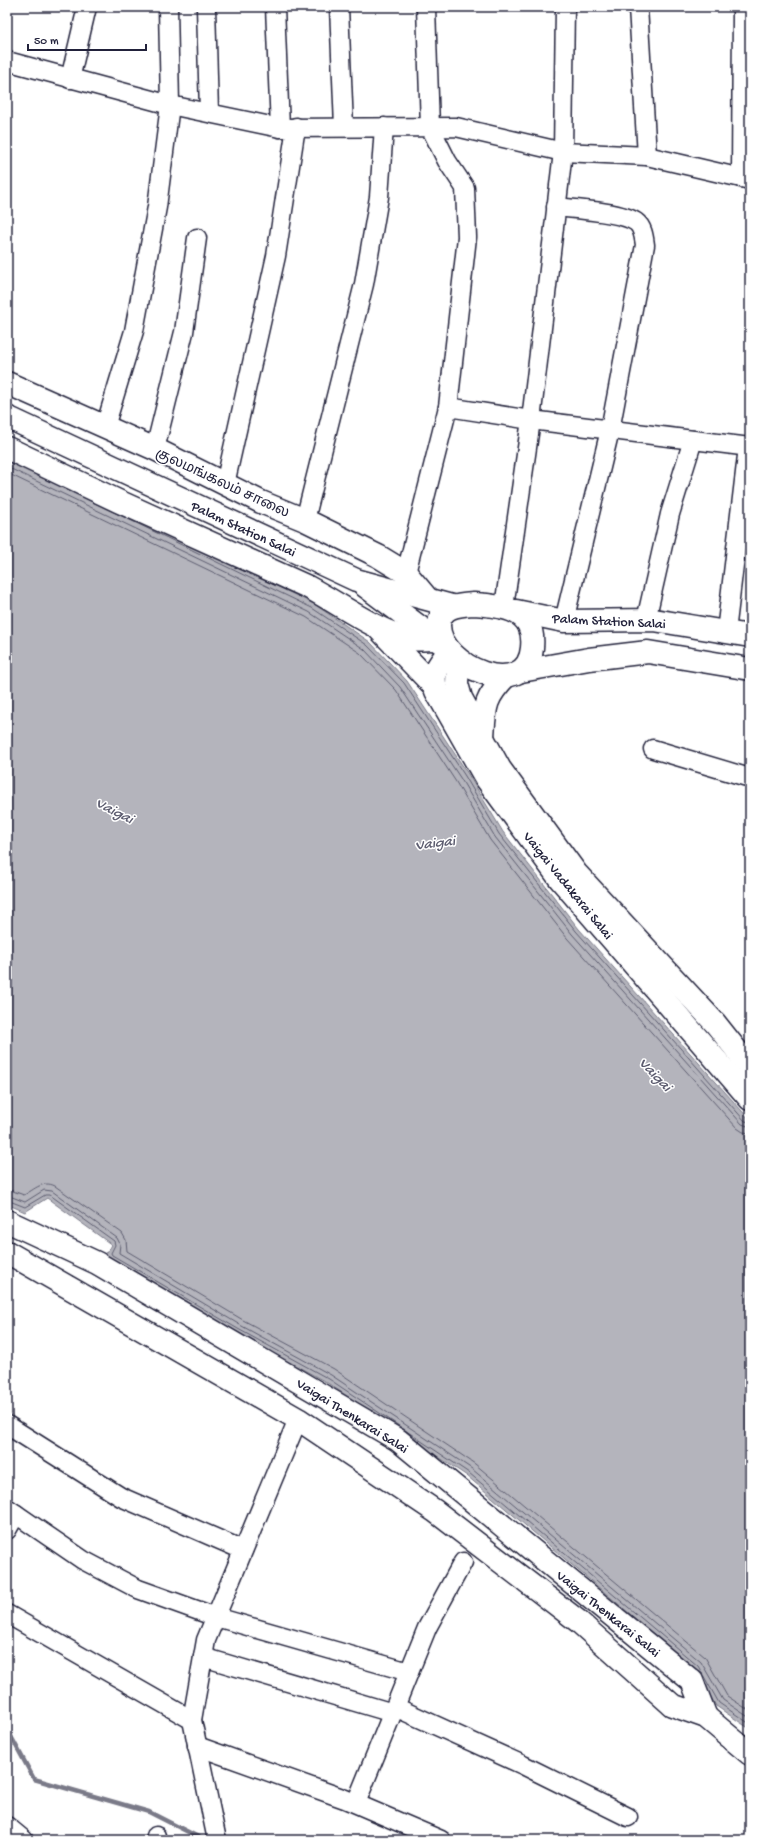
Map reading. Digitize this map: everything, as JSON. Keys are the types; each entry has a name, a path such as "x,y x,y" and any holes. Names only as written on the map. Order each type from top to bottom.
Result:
{"main road":[{"name":"குலமங்கலம் சாலை","path":"7,382 155,449 261,502 305,520 378,556 406,573 427,598"},
{"name":"Palam Station Salai","path":"7,417 356,580 452,606"},
{"path":"7,448 118,501 308,587 337,602 377,627 411,639 447,648 479,671 514,674 589,659 648,652 750,670"},
{"name":"Palam Station Salai","path":"356,580 447,648"},
{"path":"447,648 441,638 439,624 443,613 452,606 474,604 510,609 529,625 533,642 530,658 514,674 493,690 487,700 484,713 483,737"},
{"name":"Palam Station Salai","path":"510,609 564,621 646,620 750,636"},
{"name":"Vaigai Vadakarai Salai","path":"377,627 435,687 485,777 560,879 750,1099"},
{"path":"435,687 434,678 447,648"},
{"name":"Vaigai Vadakarai Salai","path":"447,648 461,698 500,769 576,873 716,1023 750,1067"},
{"name":"Vaigai Thenkarai Salai","path":"7,1221 97,1263 398,1440 692,1681 706,1716"},
{"name":"Vaigai Thenkarai Salai","path":"7,1252 298,1419 435,1511 578,1620 672,1704 706,1716 750,1754"}],"street":[{"path":"70,79 86,7"},
{"path":"105,427 134,331 157,207 170,105 168,7"},
{"path":"206,7 209,112"},
{"path":"225,484 276,256 288,128 275,7"},
{"path":"339,7 344,127"},
{"path":"406,573 448,407 466,237 465,188 447,161 430,127 426,7"},
{"path":"510,609 563,152 565,7"},
{"path":"638,7 647,156"},
{"path":"7,61 170,105 288,128 456,127 563,152 647,156 745,179 742,7"},
{"path":"305,520 364,284 379,198 384,127"},
{"path":"556,207 627,217 637,222 643,232 645,245 610,430 564,621"},
{"path":"155,449 184,332 197,238"},
{"path":"448,407 531,420 749,447 726,632"},
{"path":"646,620 670,514 693,440"},
{"path":"653,749 750,778"},
{"path":"217,1839 192,1720 206,1640 298,1419"},
{"path":"7,1425 121,1497 243,1550"},
{"path":"7,1530 11,1511 83,1560 138,1589 216,1617 409,1672"},
{"path":"356,1803 427,1628 463,1562"},
{"path":"7,1614 192,1720"},
{"path":"203,1657 394,1710 523,1765 628,1817"},
{"path":"197,1746 356,1803 441,1840"},
{"path":"7,1826 24,1840"}],"water":[{"name":"Vaigai","path":"7,457 314,604 370,642 407,681 468,774 503,832 579,929 750,1120 750,1729 716,1706 695,1669 467,1476 326,1382 236,1333 105,1255 112,1245 47,1198 25,1212 7,1204"}],"waterway":[{"path":"7,1729 34,1779 149,1812 204,1840"}]}
